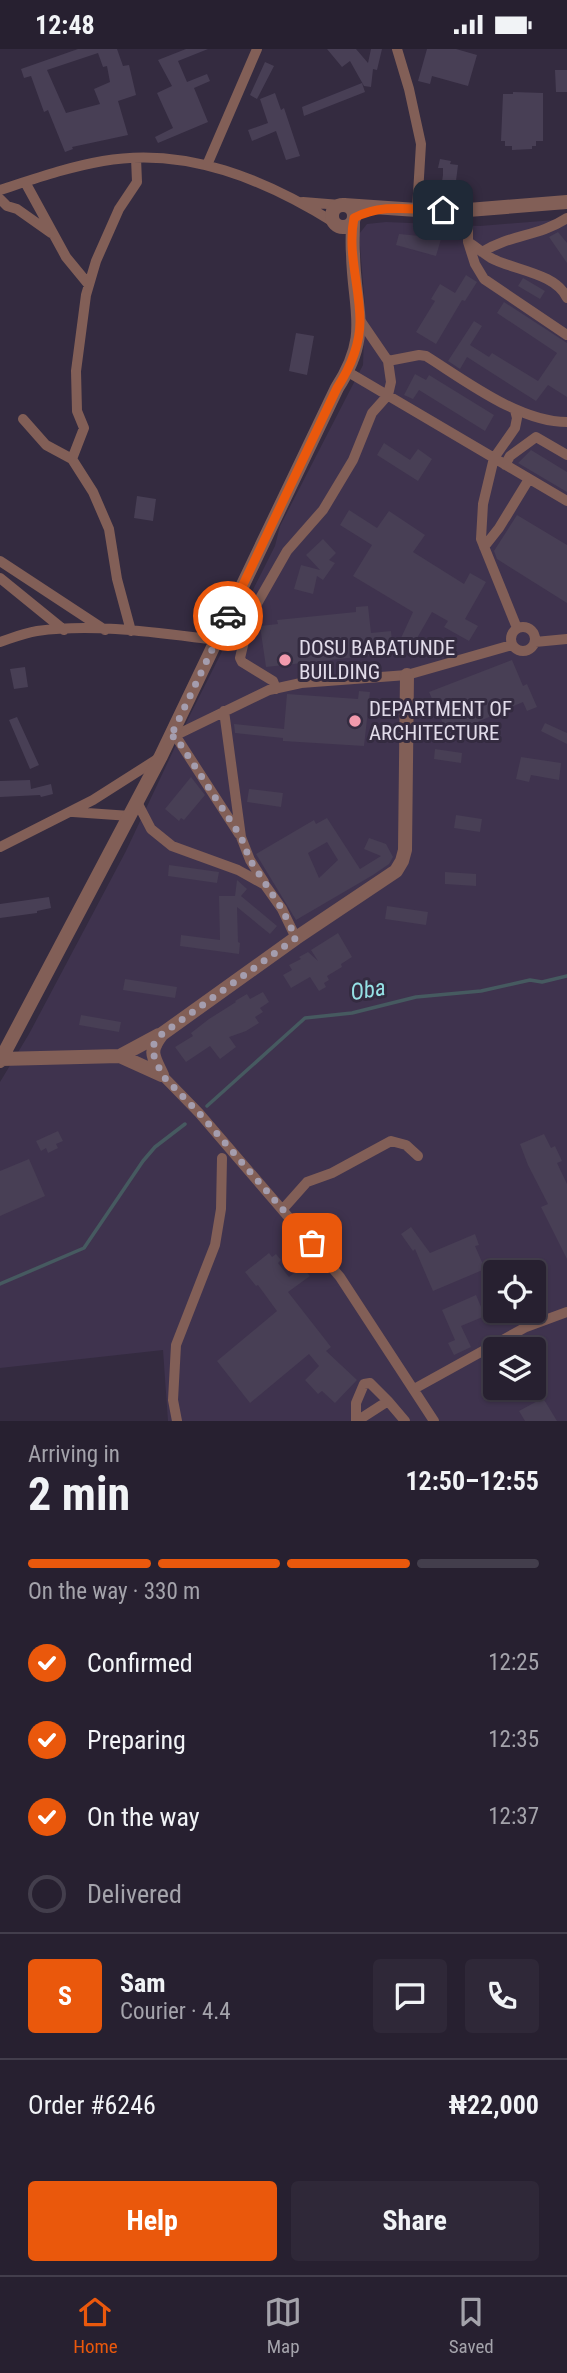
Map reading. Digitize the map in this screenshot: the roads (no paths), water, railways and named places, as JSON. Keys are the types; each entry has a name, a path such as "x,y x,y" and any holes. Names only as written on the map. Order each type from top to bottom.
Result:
{"street":[{"path":"207,165 257,49"},
{"path":"397,49 410,89 421,144 417,210"},
{"path":"72,459 84,428 77,411 76,371 89,285 96,261 119,209 137,182 136,158"},
{"path":"0,190 104,160 179,160 228,170 346,222"},
{"path":"25,182 69,262 89,285"},
{"path":"0,199 45,231 54,234"},
{"path":"300,201 417,210 468,210 567,202"},
{"path":"342,205 333,213 346,222 353,256 360,320 358,339 348,372 337,388 216,640 173,737 0,1060 120,1056 162,1034 296,938 396,871 402,861 407,757 407,675"},
{"path":"346,222 367,211 384,207"},
{"path":"468,210 468,242 475,264 484,279 567,335"},
{"path":"482,251 500,241 551,228 567,218"},
{"path":"468,242 491,258 535,274 563,289 567,298"},
{"path":"276,689 273,681 242,662 240,658 250,616 287,551 323,510 353,460 372,413 388,395 391,382 388,361 360,320"},
{"path":"388,361 426,356 515,410 552,422 567,422"},
{"path":"348,372 567,501"},
{"path":"515,410 515,428 494,458 483,505 481,539 517,628"},
{"path":"23,419 46,445 72,459 93,492 109,529 117,579 131,631"},
{"path":"505,465 510,456 536,437 567,455"},
{"path":"484,547 529,479"},
{"path":"0,561 106,629"},
{"path":"0,578 64,630"},
{"path":"517,628 525,627 532,631 535,642"},
{"path":"517,628 511,638 512,645 519,651 527,651 535,642 567,639"},
{"path":"0,640 35,631 106,629 216,640"},
{"path":"173,737 276,689 302,683 407,675 512,645"},
{"path":"224,711 241,837 245,849 282,909 296,938"},
{"path":"173,737 241,837"},
{"path":"0,847 70,812 161,756"},
{"path":"137,802 151,829 172,846 238,870 265,885"},
{"path":"70,812 130,816"},
{"path":"162,1034 152,1051 162,1075"},
{"path":"120,1056 162,1075 283,1209 340,1277 434,1421"},
{"path":"283,1209 307,1182 332,1173 391,1141 406,1145 418,1156"},
{"path":"177,1421 173,1401 176,1345 215,1245 221,1209 222,1158"},
{"path":"414,1389 526,1327 567,1312"},
{"path":"356,1421 356,1403 363,1384 370,1383 405,1421"},
{"path":"356,1421 388,1401"}],"waterway":[{"name":"Oba","path":"207,1106 305,1018 352,1013 416,997 481,991 530,980 542,982 567,976"},
{"name":"Oba","path":"0,1284 84,1248 143,1161 155,1147 185,1124"}],"place":[{"name":"DOSU BABATUNDE BUILDING","path":"285,660"},
{"name":"DEPARTMENT OF ARCHITECTURE","path":"355,721"}]}
